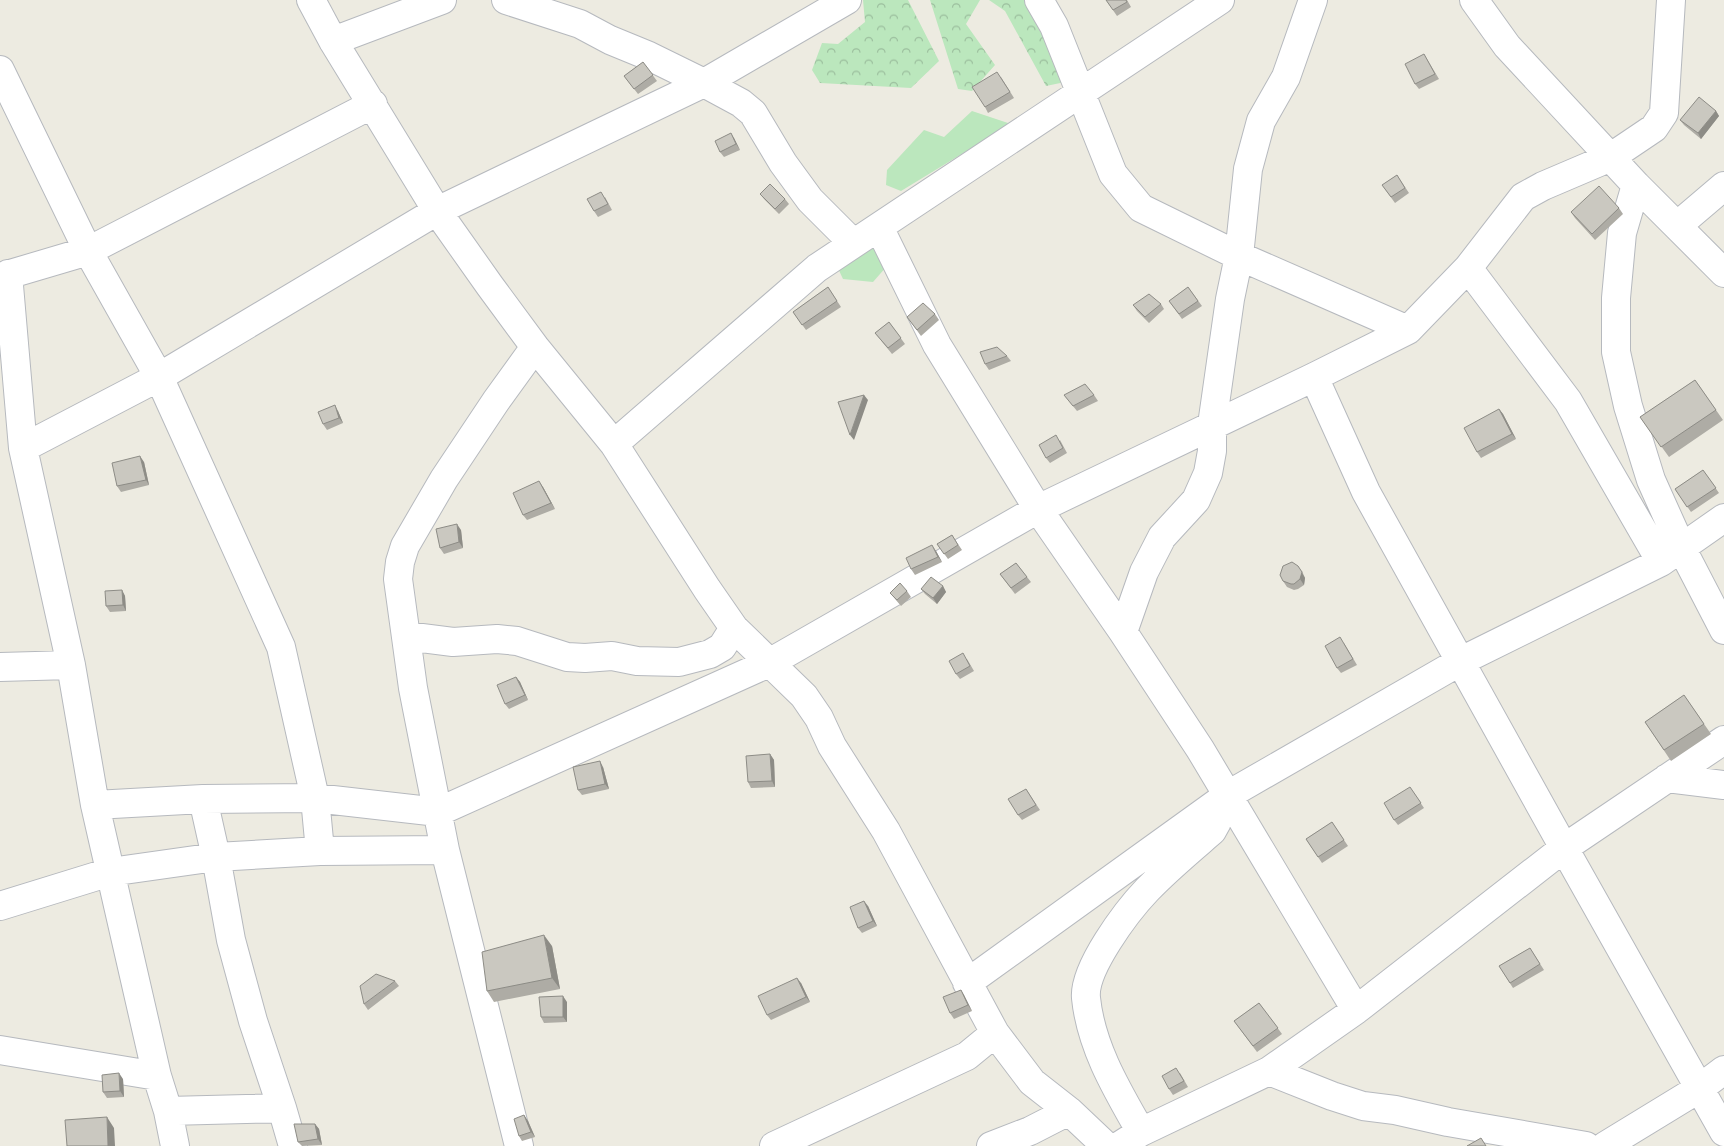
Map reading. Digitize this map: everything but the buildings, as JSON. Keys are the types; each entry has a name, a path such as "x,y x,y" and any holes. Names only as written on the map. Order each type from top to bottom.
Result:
{"street":[{"path":"311,0 437,211 534,347 614,444 734,628 804,696 819,718 832,746 886,831 995,1033 1032,1082 1069,1110 1106,1146"},
{"path":"334,41 442,0"},
{"path":"506,0 580,24 610,40 649,56 741,103 753,113 782,163 810,200 853,243"},
{"path":"23,448 159,377 437,211 704,83 847,0"},
{"path":"1039,0 1054,26 1113,174 1141,208 1239,256 1408,330"},
{"path":"614,444 817,268 1220,0"},
{"path":"1123,632 1144,572 1162,537 1196,500 1208,473 1212,451 1212,425 1230,300 1239,256 1248,169 1261,121 1286,77 1314,0"},
{"path":"1474,0 1508,46 1636,185 1724,273"},
{"path":"95,805 204,799 315,798 438,812 769,662 1038,508 1314,377 1408,330 1468,268 1523,197 1543,186 1611,157 1654,128 1664,113 1671,0"},
{"path":"0,70 88,251 159,377 281,647 315,798 320,851"},
{"path":"175,1146 168,1110 157,1076 95,805 71,665 23,448 4,276 88,251 373,104"},
{"path":"1636,185 1622,232 1616,298 1616,352 1628,406 1651,480 1671,556"},
{"path":"1677,226 1724,186"},
{"path":"879,226 937,345 1038,508 1200,748 1222,800 1356,1010"},
{"path":"1468,268 1568,401 1671,556 1724,630"},
{"path":"519,1146 446,850 413,688 398,579 400,562 405,546 449,471 534,347"},
{"path":"1314,377 1366,492 1724,1132"},
{"path":"967,983 1222,800 1461,662 1671,556 1724,518"},
{"path":"406,636 453,642 497,639 517,641 567,656 585,658 612,656 637,662 679,662 716,651 722,647 734,628"},
{"path":"0,667 71,665"},
{"path":"1222,800 1217,822 1212,831 1146,891 1106,942 1089,976 1086,997 1098,1048 1112,1080 1130,1139 1269,1071 1356,1010 1564,848 1724,740"},
{"path":"1667,778 1724,786"},
{"path":"204,799 231,940 253,1021 293,1146"},
{"path":"0,906 110,872 216,857 320,851 446,850"},
{"path":"774,1146 967,1056 995,1033"},
{"path":"0,1050 157,1076"},
{"path":"1605,1146 1700,1088 1724,1070"},
{"path":"1269,1071 1363,1106 1396,1110 1448,1122 1586,1146"},
{"path":"168,1110 282,1108"},
{"path":"991,1146 1030,1131 1069,1110"}],"green space":[{"path":"863,0 908,0 939,61 911,88 820,83 812,70 822,43 838,44 865,22"},
{"path":"930,0 980,0 966,24 995,65 972,91 958,89"},
{"path":"989,0 1026,0 1070,81 1046,86 1005,11"},
{"path":"972,111 1011,124 901,191 886,185 887,170 924,130 944,137"},
{"path":"866,240 884,247 887,266 873,282 843,279 835,262"}]}
